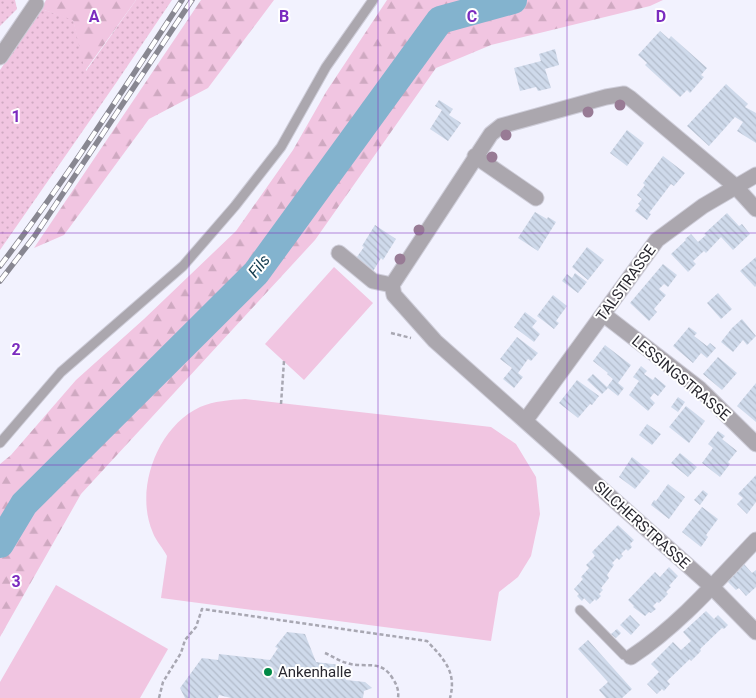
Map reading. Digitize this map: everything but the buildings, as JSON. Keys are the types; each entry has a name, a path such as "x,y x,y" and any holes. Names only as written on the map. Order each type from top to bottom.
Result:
{"street":[{"path":"0,57 36,4"},
{"path":"340,253 373,281 392,285 490,134 501,126 606,97 624,94 735,186 756,209"},
{"path":"475,156 536,198"},
{"name":"TALSTRASSE","path":"525,420 657,240 703,206 756,175"},
{"name":"SILCHERSTRASSE","path":"392,285 394,295 435,342 712,587 756,632"},
{"name":"LESSINGSTRASSE","path":"603,314 700,389 756,444"},
{"path":"631,657 654,642 712,587 756,540"}],"lane":[{"path":"0,443 61,372 183,266 234,206 282,147 326,67 373,0"},
{"path":"580,610 624,655 631,657"}],"path":[{"path":"281,404 284,362"},
{"path":"159,698 163,682 181,653 186,640 196,627 202,609 427,641 444,659 454,685 450,698"},
{"path":"325,653 347,663 373,664 388,670 397,686 398,698"}],"green space":[{"path":"0,0 15,0 17,9 0,26"},
{"path":"46,0 136,0 85,71 73,20 41,9"},
{"path":"136,0 172,0 0,250 0,70 41,9 73,19 86,71"},
{"path":"201,0 274,0 208,88 149,119 64,235 34,248"},
{"path":"387,0 663,0 650,6 491,45 436,68 315,240 81,494 0,637 0,464 11,455 76,380 144,319 236,231 293,150 326,92"},
{"path":"334,267 373,303 304,380 265,344"},
{"path":"245,399 491,427 516,444 536,477 540,514 531,556 518,577 499,592 491,641 161,598 167,556 153,533 148,516 146,498 153,461 161,444 185,416 211,403"},
{"path":"56,585 168,649 140,698 0,698 0,682"}],"waterway":[{"name":"Fils","path":"0,544 24,504 256,273 440,20 513,0"}],"railway":[{"path":"0,266 71,168 182,0"},
{"path":"0,281 34,237 192,0"}],"place":[{"name":"Ankenhalle","path":"268,672"}]}
